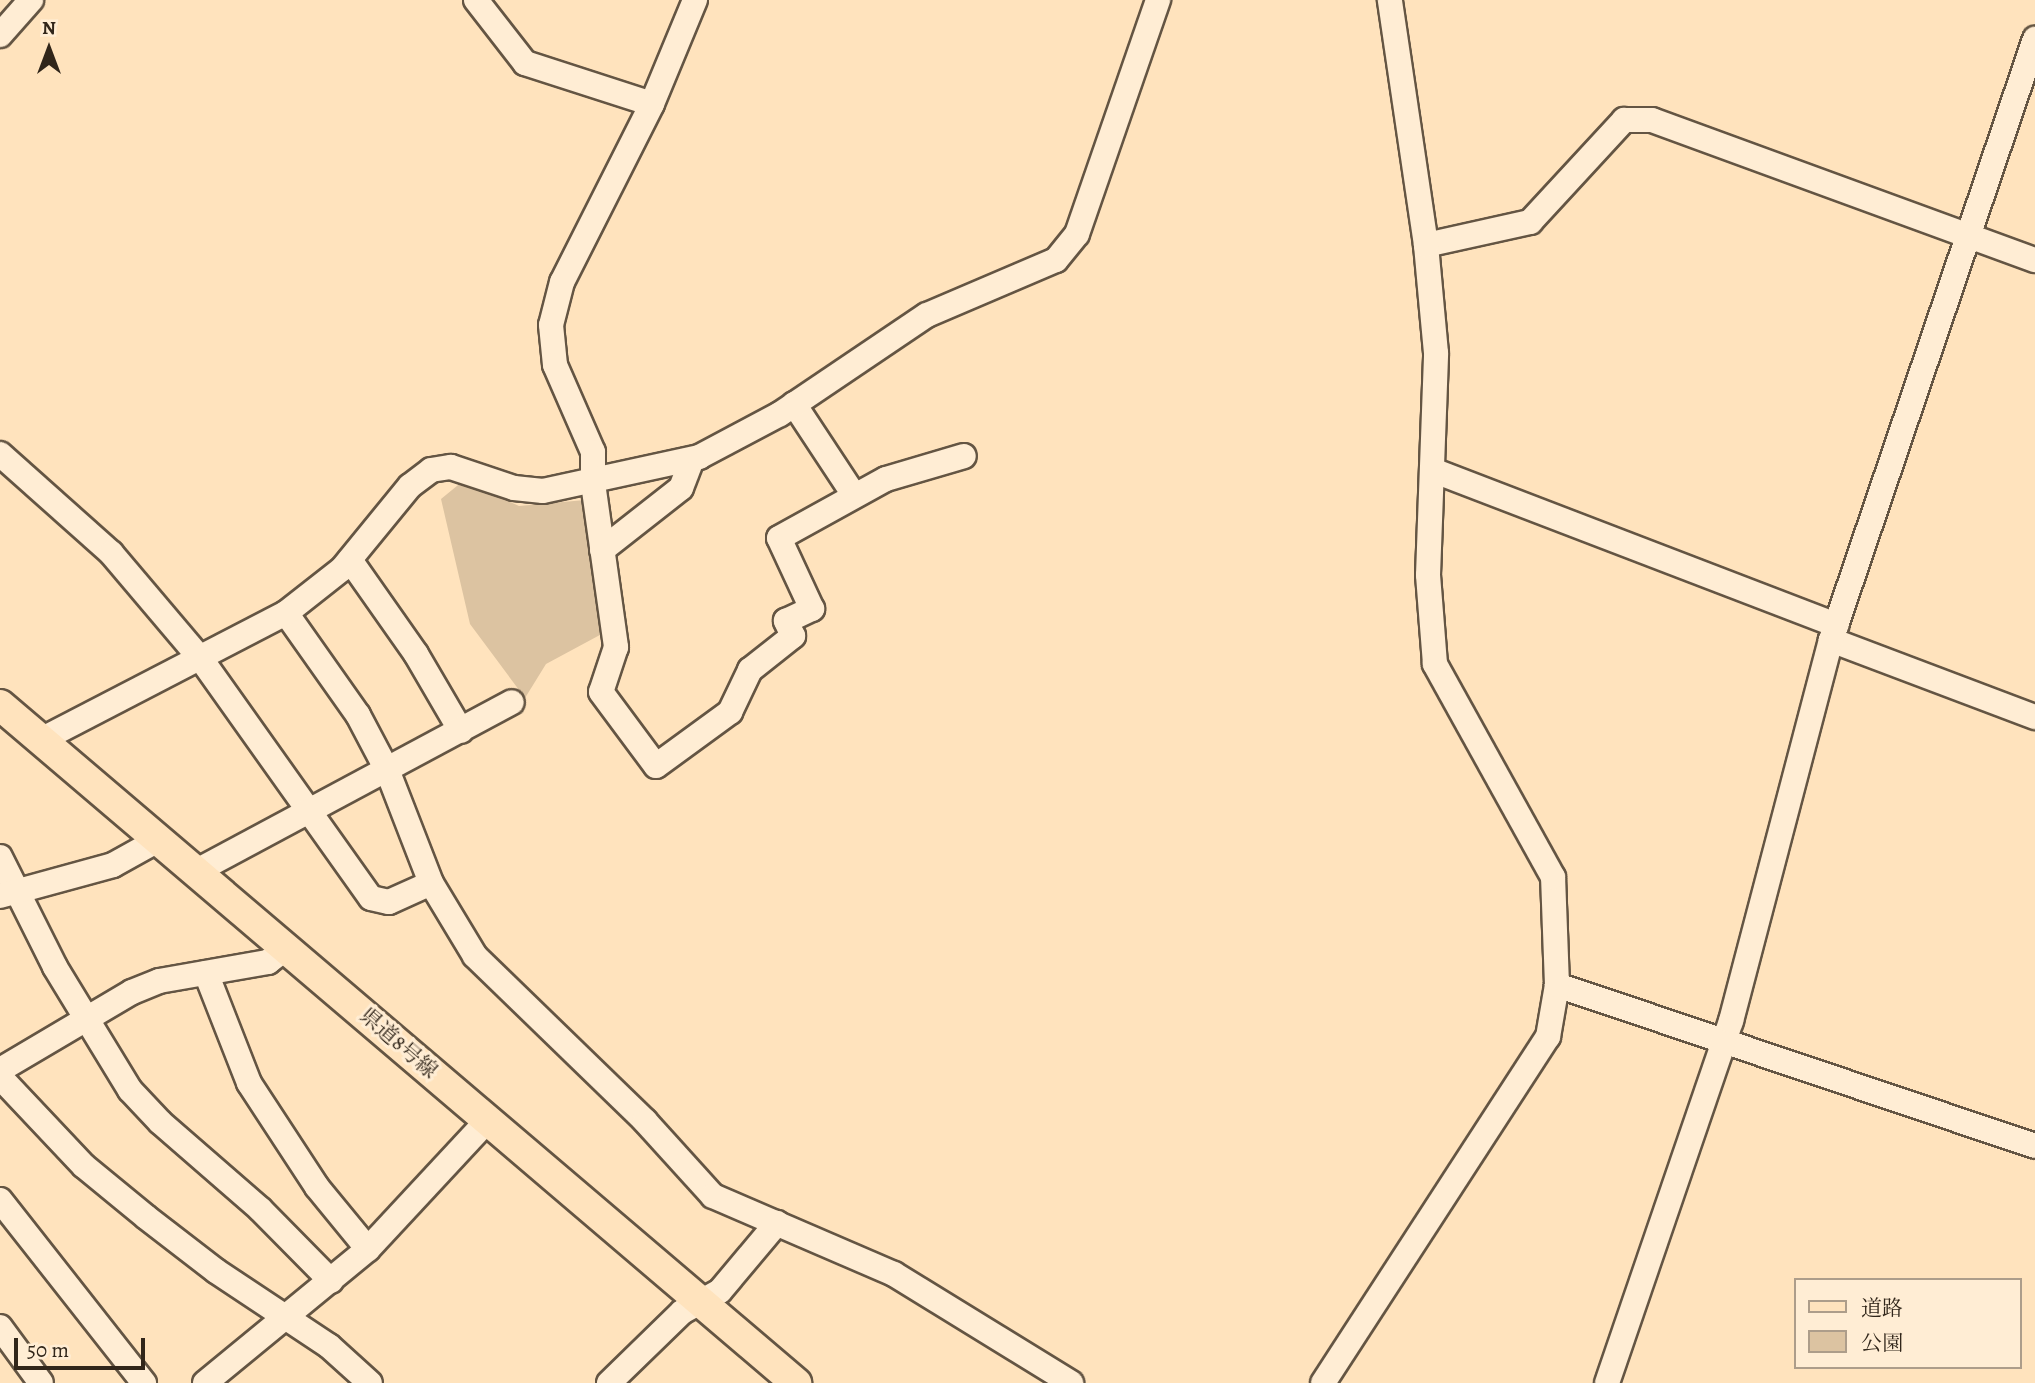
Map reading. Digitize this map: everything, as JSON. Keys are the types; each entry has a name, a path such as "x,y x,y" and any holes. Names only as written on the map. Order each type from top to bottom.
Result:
{"main road":[{"name":"県道8号線","path":"0,705 796,1383"}],"street":[{"path":"0,35 31,0"},
{"path":"476,0 525,63 652,104"},
{"path":"695,0 652,104 562,282 553,314 555,365 592,445 593,483 616,648 601,692 656,766 730,712 750,670 793,636 786,621 812,609 779,538 854,495 907,470 964,456"},
{"path":"41,740 286,613 350,560 410,486 436,468 456,468 534,491 593,483 692,460 738,440 927,315 1025,275 1065,252 1077,234 1158,0"},
{"path":"1323,1383 1548,1037 1557,985 1553,877 1435,664 1428,575 1435,471 1436,353 1426,244 1390,0"},
{"path":"1608,1383 1725,1040 1833,632 2035,38"},
{"path":"1426,244 1530,222 1623,120 1652,120 2035,260"},
{"path":"794,404 854,495"},
{"path":"0,454 111,553 201,659 375,902 389,902 431,883"},
{"path":"602,550 681,488 692,460"},
{"path":"1435,471 1833,632 2035,718"},
{"path":"350,560 416,654 461,731"},
{"path":"286,613 347,696 388,772 431,883 475,956 645,1121 713,1196 894,1274 1071,1383"},
{"path":"197,871 388,772 512,702"},
{"path":"8,892 113,865 158,839"},
{"path":"0,857 8,892 145,1108 260,1209 331,1281"},
{"path":"0,1070 86,1018 159,981 268,962 287,947"},
{"path":"206,973 249,1083 317,1187 368,1250"},
{"path":"1557,985 2035,1146"},
{"path":"0,1077 84,1166 216,1271 329,1346 370,1383"},
{"path":"205,1383 368,1250 488,1120"},
{"path":"0,1200 144,1383"},
{"path":"609,1383 699,1300 720,1292 777,1223"},
{"path":"0,1327 41,1383"}],"green space":[{"path":"463,481 519,506 585,500 611,629 546,664 525,698 470,624 441,499"}]}
